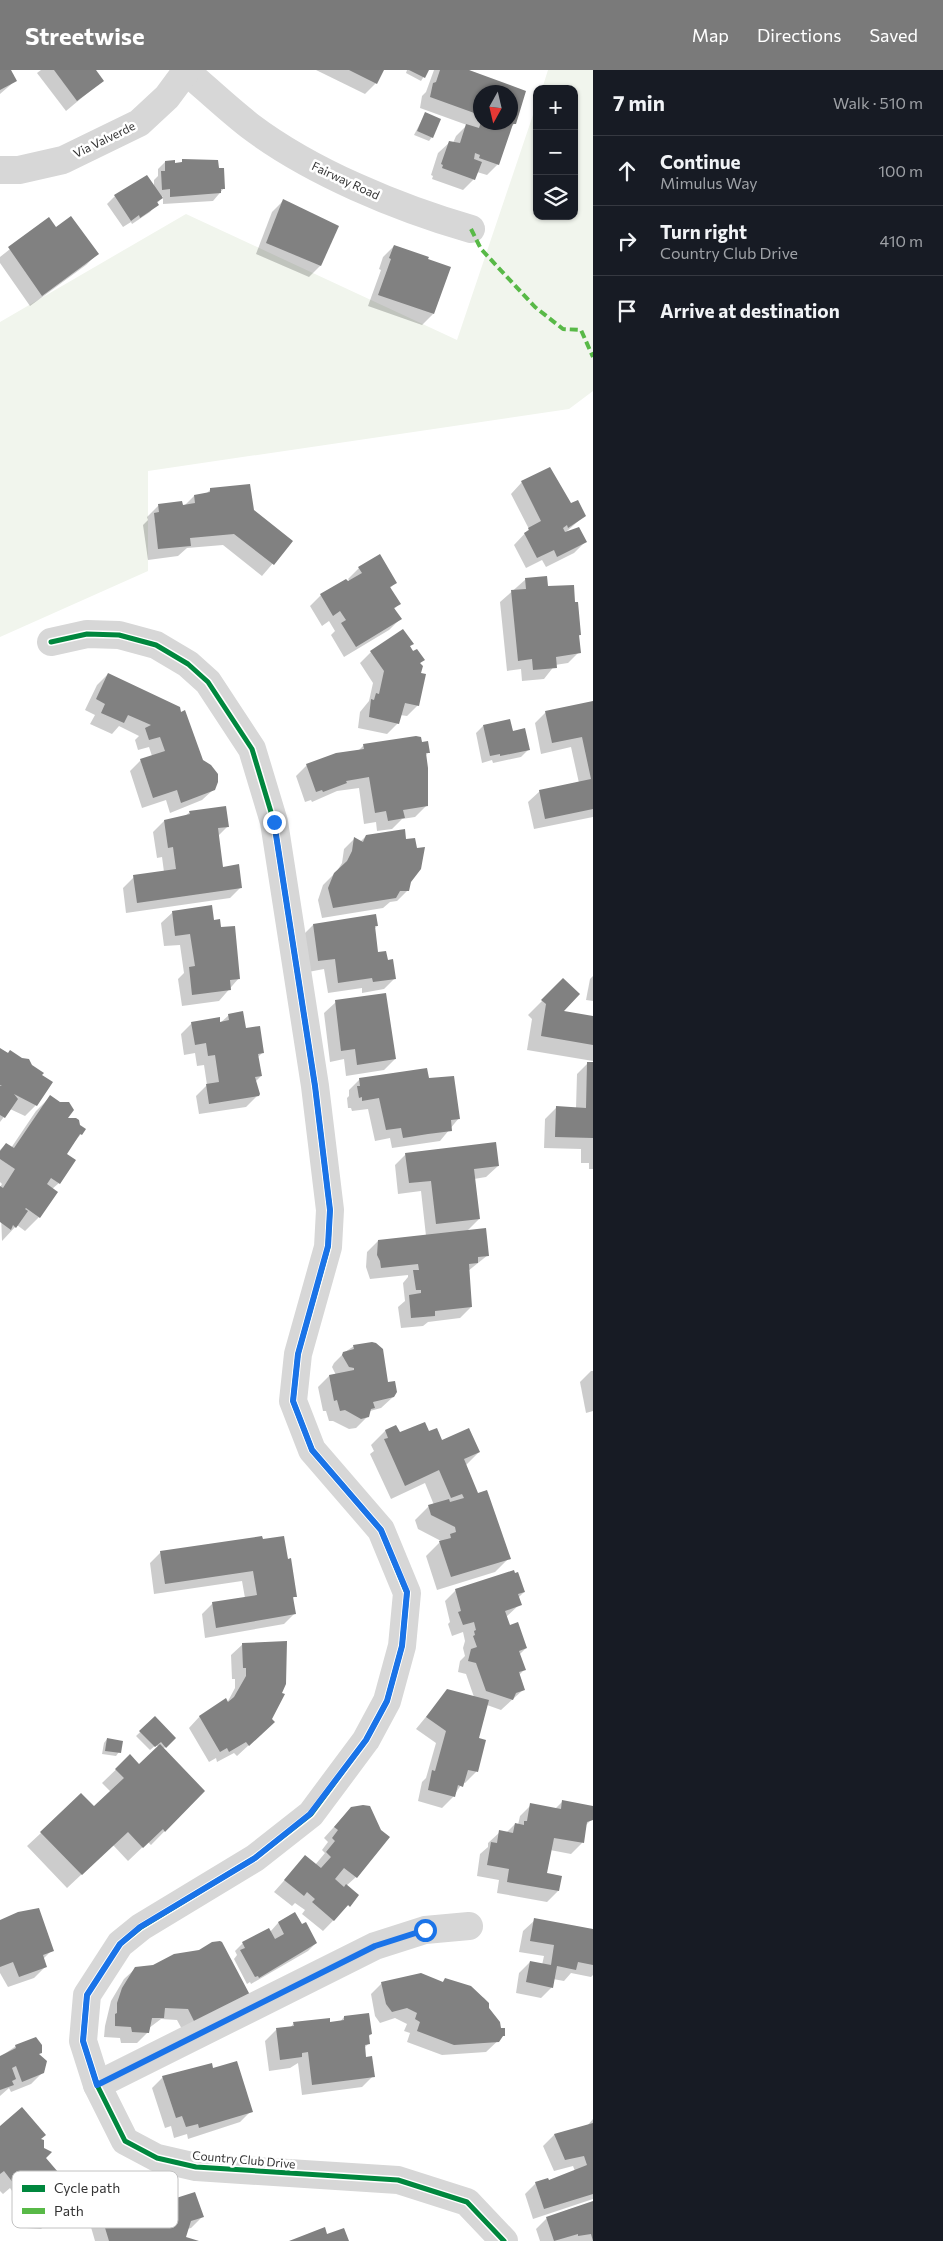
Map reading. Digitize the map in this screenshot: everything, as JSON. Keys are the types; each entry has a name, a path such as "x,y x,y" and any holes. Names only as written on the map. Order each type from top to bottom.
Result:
{"street":[{"name":"Via Valverde","path":"0,170 19,170 63,160 139,122 167,97 187,71"},
{"name":"Fairway Road","path":"187,71 251,127 318,169 422,215 471,229"},
{"name":"Country Club Drive","path":"51,642 87,634 120,635 156,645 188,664 208,682 252,749 274,822 315,1086 330,1210 328,1246 298,1354 293,1401 312,1450 381,1530 407,1592 402,1646 387,1701 366,1740 310,1814 255,1858 140,1927 120,1944 87,1995 83,2041 97,2085 125,2141 158,2158 196,2167 398,2180 467,2202 504,2241"},
{"path":"97,2085 375,1946 425,1930 468,1926"}],"shaded area":[{"path":"548,70 593,70 593,391 569,409 148,471 148,571 0,637 0,322 186,214 457,340 533,115 533,220 578,220 578,85 543,85"}],"building":[{"path":"0,70 11,70 17,81 0,90"},
{"path":"54,70 96,70 104,81 77,101"},
{"path":"349,70 384,70 377,84"},
{"path":"409,70 429,70 425,78"},
{"path":"440,70 469,70 510,85 473,85 473,113 430,97 433,83 436,82"},
{"path":"518,88 526,91 518,117"},
{"path":"425,112 441,119 433,138 417,131"},
{"path":"466,124 473,126 473,130 511,130 499,165 479,158 480,155 475,153 474,159 482,162 475,180 442,168 443,165 441,164 449,141 460,143"},
{"path":"182,159 218,160 219,168 224,168 225,189 221,189 221,193 170,197 170,189 162,190 161,171 165,171 165,161 175,160 175,163 182,162"},
{"path":"147,175 163,198 157,202 159,205 140,218 139,215 131,221 114,195"},
{"path":"283,199 339,226 321,266 266,243"},
{"path":"71,216 99,254 42,296 8,247 49,217 56,227"},
{"path":"394,245 451,267 434,314 378,295"},
{"path":"550,467 571,503 578,500 586,516 568,528 567,525 563,528 565,532 579,527 587,542 557,557 554,550 537,558 524,533 529,530 528,528 541,521 521,481"},
{"path":"250,484 254,510 293,541 274,565 234,534 190,538 191,546 158,549 154,513 159,512 158,504 182,501 183,505 195,503 194,495 210,492 210,488"},
{"path":"380,554 397,583 390,587 401,604 394,608 402,619 356,647 341,623 346,620 340,611 333,616 320,594 346,579 348,581 362,573 358,567"},
{"path":"547,576 548,586 574,585 575,602 578,602 581,653 556,657 557,668 533,670 532,659 518,661 511,590 526,589 525,578"},
{"path":"403,629 414,644 410,646 413,651 417,649 425,660 420,663 423,666 421,673 426,674 419,706 405,703 399,724 369,717 371,699 374,700 376,693 379,694 384,671 370,651"},
{"path":"108,673 180,707 181,712 185,710 203,760 211,765 218,774 215,790 181,803 177,790 153,798 140,759 165,751 160,737 149,740 145,728 151,725 128,715 124,723 101,713 105,704 96,699"},
{"path":"593,701 593,809 545,819 539,790 591,779 582,737 552,743 545,711"},
{"path":"510,719 513,731 525,728 530,750 490,756 483,725"},
{"path":"416,736 421,737 422,742 428,741 430,753 426,753 428,806 403,810 405,818 388,821 386,811 375,813 369,777 346,781 347,783 323,792 322,790 316,792 306,764 336,753 364,749 363,744"},
{"path":"226,806 229,827 218,828 223,867 239,864 242,888 137,903 133,875 176,869 173,847 168,848 164,820 190,814 189,811"},
{"path":"405,829 406,839 415,838 417,848 425,847 421,869 411,882 409,891 400,891 396,898 333,908 328,888 334,873 347,861 352,851 354,837 363,842 366,835"},
{"path":"212,905 214,920 220,919 221,927 235,926 240,979 230,980 231,990 192,995 189,967 195,966 190,934 175,936 172,911"},
{"path":"376,914 378,926 375,926 378,952 386,951 388,960 393,959 396,979 373,982 372,978 338,983 335,959 318,961 313,924"},
{"path":"563,978 580,994 564,1011 593,1016 593,1045 541,1036 546,1004 541,1000"},
{"path":"386,993 396,1059 357,1065 355,1049 341,1051 335,1000"},
{"path":"243,1011 246,1028 260,1026 264,1053 258,1054 262,1076 255,1077 260,1094 259,1096 209,1104 206,1084 219,1082 215,1055 208,1056 206,1043 195,1045 191,1022 220,1017 220,1022 229,1020 228,1014"},
{"path":"0,1048 8,1053 10,1050 22,1058 29,1059 32,1065 44,1073 42,1075 53,1082 37,1106 14,1094 18,1099 5,1118 0,1115 0,1086 2,1086 0,1085"},
{"path":"587,1062 593,1062 593,1138 555,1137 556,1106 586,1108"},
{"path":"427,1068 429,1078 454,1076 460,1119 451,1120 452,1131 403,1138 401,1128 386,1130 379,1098 362,1101 362,1097 359,1098 357,1086 360,1086 359,1078"},
{"path":"50,1095 60,1102 69,1102 74,1110 68,1118 76,1118 79,1120 80,1125 86,1129 82,1135 80,1134 67,1154 76,1160 60,1184 51,1178 47,1184 58,1192 40,1218 26,1208 28,1211 16,1228 13,1225 11,1230 0,1222 0,1186 3,1188 15,1169 0,1159 0,1151 6,1143 14,1148"},
{"path":"496,1142 499,1166 474,1169 480,1219 436,1224 431,1181 409,1183 405,1153"},
{"path":"486,1228 489,1256 478,1257 478,1263 469,1264 472,1307 435,1311 435,1316 411,1318 409,1295 421,1293 421,1290 416,1290 413,1270 419,1270 418,1264 381,1268 377,1255 378,1240"},
{"path":"372,1342 383,1349 388,1382 395,1381 397,1392 394,1397 373,1402 375,1408 371,1409 369,1417 361,1419 345,1410 340,1411 337,1400 334,1401 329,1375 354,1370 354,1368 349,1367 342,1355 343,1352 354,1349 353,1345"},
{"path":"425,1422 429,1431 437,1428 442,1440 469,1428 480,1452 464,1459 478,1493 487,1490 511,1559 451,1577 439,1541 451,1538 450,1534 456,1532 455,1527 431,1515 428,1505 449,1499 450,1502 464,1498 462,1494 451,1498 439,1470 405,1486 384,1439 388,1438 385,1430 396,1425 400,1432"},
{"path":"262,1536 263,1539 284,1536 288,1559 291,1558 297,1597 293,1597 296,1614 216,1628 212,1602 257,1595 253,1571 165,1584 160,1551"},
{"path":"514,1570 515,1573 518,1572 525,1592 518,1594 522,1605 505,1611 510,1625 518,1622 527,1648 519,1651 526,1670 519,1672 525,1690 516,1693 513,1700 486,1691 476,1663 468,1661 471,1649 477,1647 473,1636 476,1630 474,1622 463,1625 458,1612 461,1611 455,1589"},
{"path":"287,1641 286,1684 282,1693 285,1694 272,1719 275,1722 249,1746 246,1742 229,1752 227,1748 220,1752 199,1716 226,1698 228,1702 234,1697 246,1676 246,1668 243,1668 242,1643"},
{"path":"447,1689 489,1700 479,1738 486,1740 478,1772 468,1770 463,1787 458,1785 455,1797 428,1790 432,1770 435,1771 446,1731 426,1717"},
{"path":"155,1716 176,1738 166,1748 161,1742 155,1747 139,1731"},
{"path":"107,1738 123,1741 121,1753 105,1751"},
{"path":"160,1744 205,1791 165,1832 163,1829 143,1848 128,1832 82,1875 40,1832 81,1793 94,1806 124,1778 115,1769 130,1754 139,1764"},
{"path":"562,1800 593,1806 593,1820 587,1822 584,1843 554,1838 547,1873 562,1876 559,1891 507,1882 509,1869 487,1865 491,1842 497,1843 499,1830 513,1833 515,1823 524,1825 524,1821 527,1821 530,1803 561,1809"},
{"path":"370,1806 381,1830 390,1837 357,1878 344,1868 335,1879 344,1887 346,1884 359,1895 350,1907 348,1905 334,1921 312,1902 315,1899 307,1892 304,1896 284,1880 305,1855 321,1868 331,1857 326,1852 335,1841 332,1838 338,1830 334,1827 351,1807"},
{"path":"39,1908 54,1951 43,1955 47,1967 19,1977 13,1962 0,1967 0,1920 18,1912"},
{"path":"295,1912 302,1924 306,1922 317,1943 259,1978 258,1976 255,1977 240,1950 245,1948 242,1942 269,1928 275,1939 284,1934 278,1922"},
{"path":"534,1918 593,1929 593,1965 578,1962 576,1970 557,1966 553,1988 526,1982 530,1961 551,1965 554,1945 530,1941"},
{"path":"220,1941 250,1995 195,2023 188,2009 165,2008 164,2018 152,2018 149,2033 132,2032 131,2027 115,2026 117,2003 122,1988 135,1967 153,1965 174,1954 199,1950 212,1942"},
{"path":"421,1973 443,1982 445,1978 471,1986 489,2003 489,2008 500,2022 501,2028 505,2028 505,2036 499,2042 454,2045 417,2031 420,2022 415,2019 417,2013 407,2008 392,2012 386,2004 381,1982"},
{"path":"369,2013 372,2034 369,2035 370,2044 365,2045 366,2057 372,2056 375,2077 312,2085 308,2052 302,2053 302,2057 280,2060 276,2028 294,2026 293,2022 330,2018 330,2022 344,2020 344,2016"},
{"path":"36,2037 42,2045 42,2053 39,2054 47,2061 44,2073 22,2082 16,2066 12,2068 16,2079 12,2081 14,2085 0,2090 0,2056 16,2048 15,2045"},
{"path":"237,2061 253,2112 199,2128 198,2124 186,2127 182,2116 176,2118 162,2076 212,2063 213,2068"},
{"path":"22,2107 46,2135 41,2139 44,2140 44,2148 52,2152 46,2158 57,2171 12,2171 12,2181 4,2171 0,2174 0,2126"},
{"path":"593,2123 593,2194 544,2209 535,2182 548,2178 549,2180 587,2165 584,2156 565,2160 554,2134"},
{"path":"195,2192 204,2217 191,2221 186,2237 199,2241 109,2241 105,2228 178,2228 178,2197"},
{"path":"593,2201 593,2241 591,2234 578,2236 578,2234 554,2241 546,2217"},
{"path":"325,2227 327,2234 344,2228 349,2241 289,2241"}],"marked path":[{"path":"471,229 481,249 535,307 563,329 581,330 593,357"}],"cycle path":[{"path":"51,642 87,634 119,635 156,645 188,664 208,682 252,749 274,822 315,1086 330,1210 328,1247 298,1354 293,1401 312,1450 381,1530 407,1593 402,1646 387,1701 366,1740 311,1814 255,1858 141,1927 120,1944 87,1995 83,2041 97,2085 125,2141 157,2158 196,2167 398,2180 467,2202 504,2241"}],"route":[{"path":"274,822 315,1086 330,1210 328,1246 298,1354 293,1401 312,1450 381,1530 407,1592 402,1646 387,1701 366,1740 310,1814 255,1858 140,1927 120,1944 87,1995 83,2041 97,2085 375,1946 425,1930"}]}
